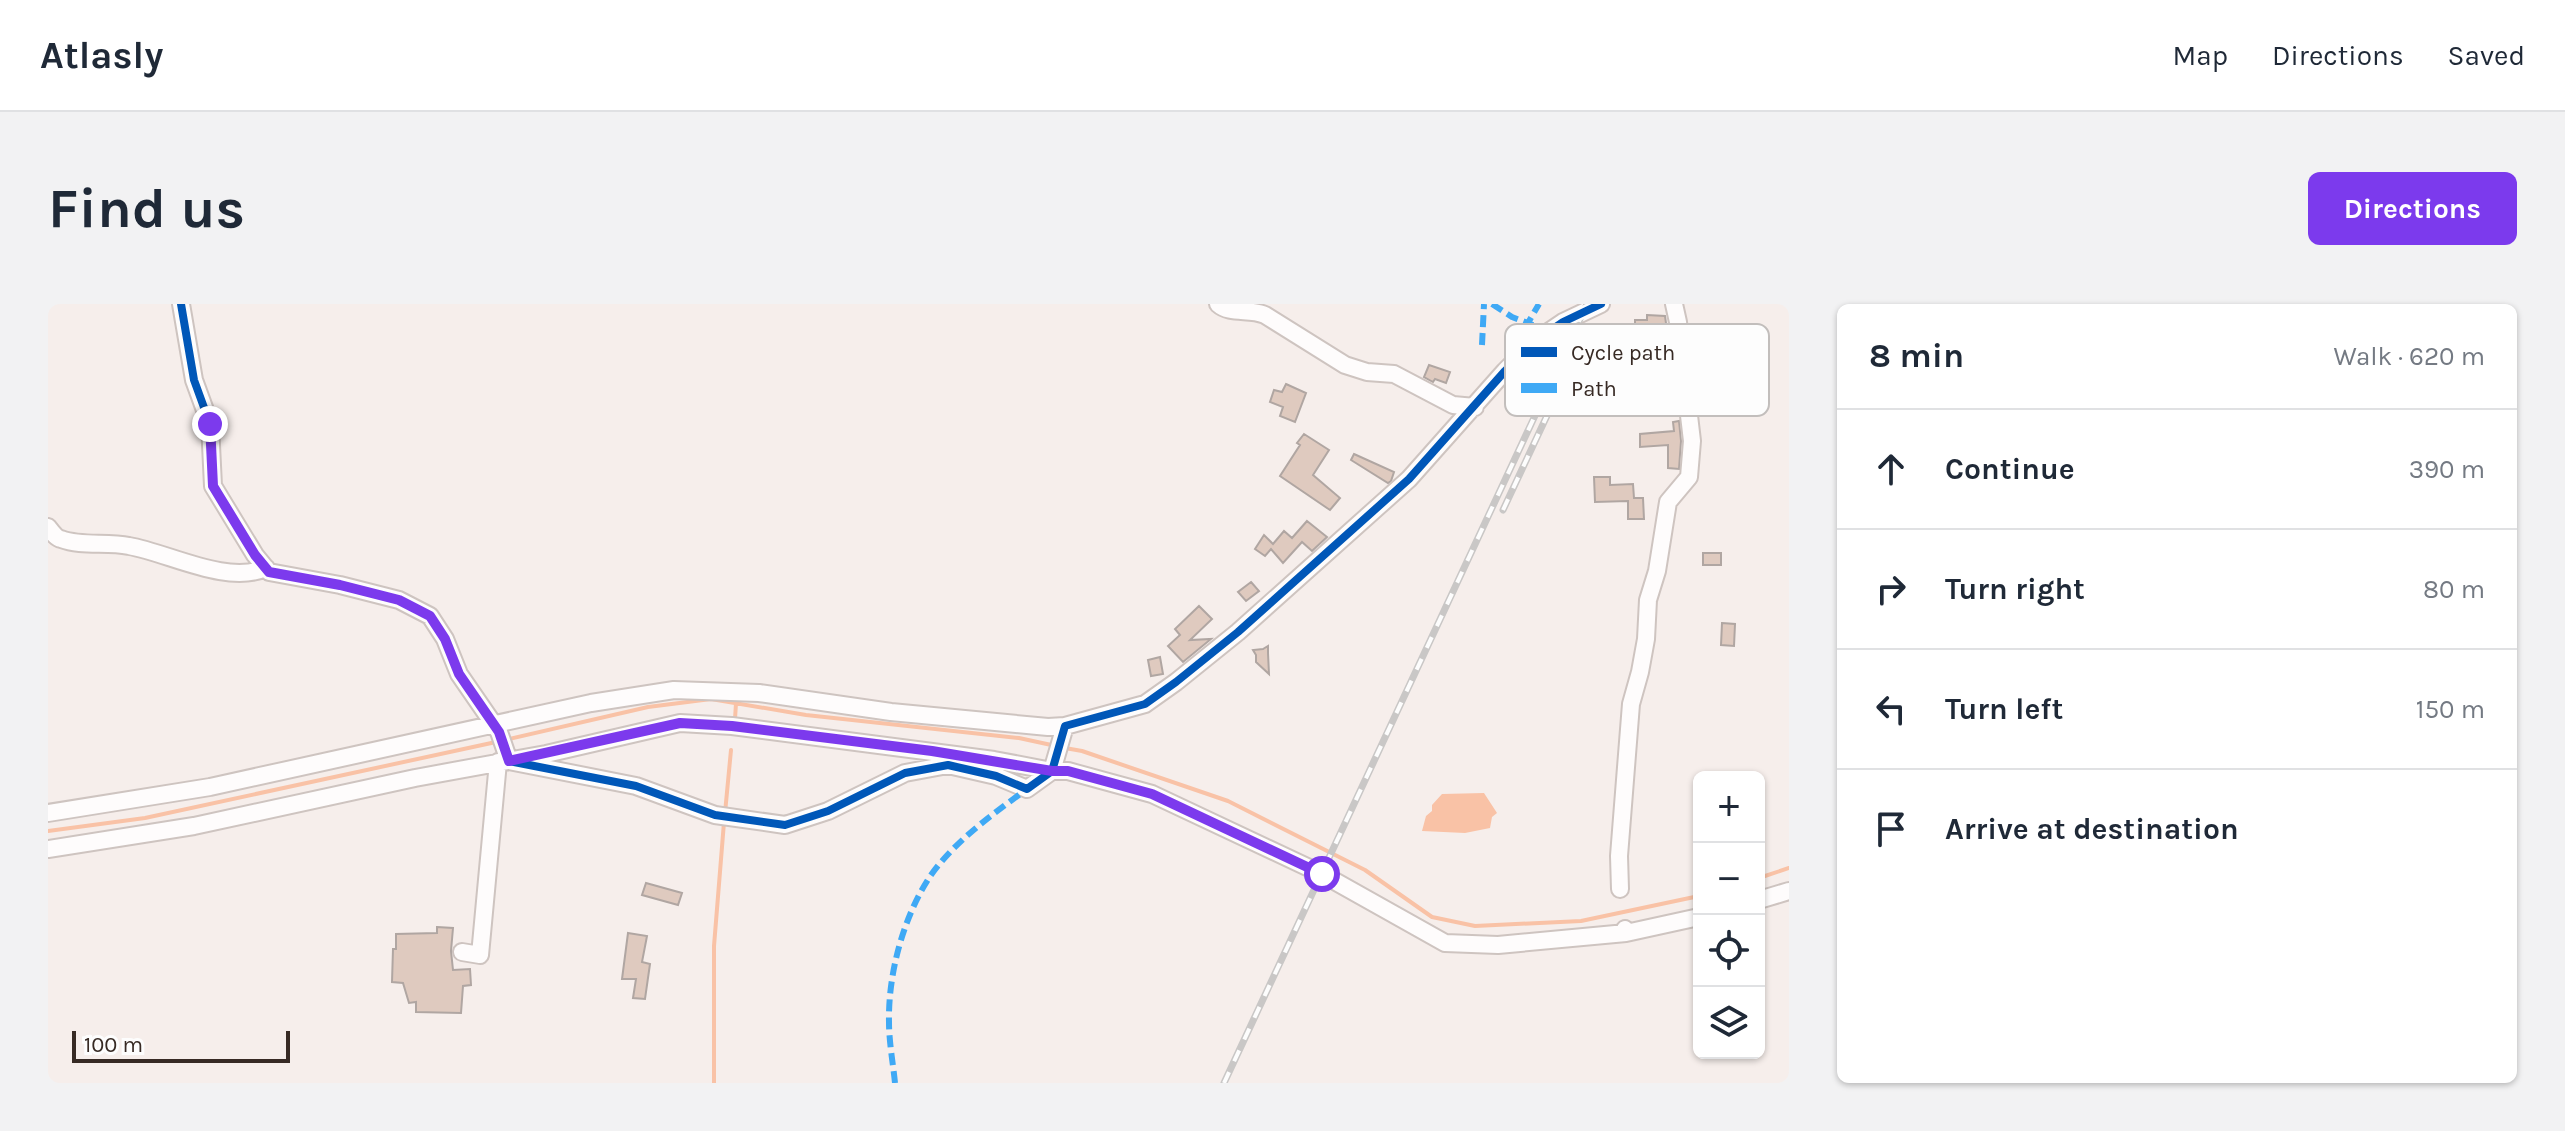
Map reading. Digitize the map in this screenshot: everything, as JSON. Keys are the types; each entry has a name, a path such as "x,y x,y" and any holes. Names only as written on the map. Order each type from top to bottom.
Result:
{"street":[{"path":"181,304 194,380 210,424 213,486 266,568 269,572 399,600 430,616 445,639 459,674 497,728 504,759 480,955 462,952"},
{"path":"1218,304 1226,310 1251,310 1265,315 1345,365 1367,372 1394,374 1453,405 1475,407"},
{"path":"1560,324 1601,304"},
{"path":"1674,304 1678,324"},
{"path":"48,813 210,787 497,728 591,703 674,690 759,693 891,712 1063,731 1145,704 1238,632 1409,479 1505,374"},
{"path":"1620,889 1619,856 1631,704 1640,672 1648,600 1657,571 1668,502 1689,477 1692,441 1689,416"},
{"path":"48,527 59,539 127,545 211,569 252,574 266,568"},
{"path":"48,849 194,826 680,723 732,726 1054,766 1152,794 1322,874 1445,943 1498,945 1626,931 1693,918"},
{"path":"504,759 636,786 715,815 785,825 828,811 905,773 948,765 996,776 1027,789 1054,766 1063,731"},
{"path":"1765,898 1789,891"}],"shaded area":[{"path":"1484,793 1497,813 1492,817 1490,828 1465,833 1422,831 1426,816 1442,794"}],"building":[{"path":"1647,315 1665,316 1666,324 1635,324 1635,320 1647,320"},
{"path":"1429,365 1450,372 1446,383 1435,379 1433,382 1424,377"},
{"path":"1286,384 1306,393 1295,422 1280,416 1283,407 1270,402 1274,390 1282,392"},
{"path":"1679,421 1679,469 1668,468 1668,445 1640,447 1640,434 1674,431 1673,422"},
{"path":"1304,434 1329,450 1313,475 1340,498 1330,510 1280,476"},
{"path":"1354,454 1394,472 1391,481 1388,483 1351,460"},
{"path":"1594,477 1610,477 1610,485 1633,484 1634,498 1643,498 1644,519 1628,519 1628,501 1595,502"},
{"path":"1307,521 1327,537 1312,551 1302,542 1283,563 1271,549 1265,556 1255,549 1264,535 1273,544 1284,531 1292,538"},
{"path":"1703,553 1721,553 1721,565 1703,565"},
{"path":"1251,582 1259,591 1246,601 1238,592"},
{"path":"1199,606 1212,619 1190,640 1211,639 1183,662 1168,646 1180,635 1175,629"},
{"path":"1722,623 1735,624 1734,646 1721,645"},
{"path":"1268,646 1269,674 1256,662 1253,650"},
{"path":"1160,657 1163,674 1151,676 1148,660"},
{"path":"646,883 682,893 678,905 642,895"},
{"path":"437,927 453,928 453,970 470,969 471,985 463,986 461,1013 416,1012 416,1002 409,1003 403,983 392,982 396,934 437,933"},
{"path":"628,933 647,936 642,962 650,964 645,999 633,998 636,979 622,979"}],"waterway":[{"path":"505,740 648,707 711,699 806,715 1019,738 1056,746"},
{"path":"735,719 736,703"},
{"path":"48,831 145,818 496,742"},
{"path":"1065,748 1082,751 1228,801 1365,870 1432,917 1475,926 1581,921 1693,897"},
{"path":"725,813 731,750"},
{"path":"714,1083 714,946 724,822"},
{"path":"1765,876 1789,868"}],"railway":[{"path":"1578,324 1587,304"},
{"path":"1224,1083 1535,416"},
{"path":"1503,510 1547,416"}],"marked path":[{"path":"1482,345 1484,304"},
{"path":"1492,304 1530,324"},
{"path":"1527,324 1539,304"},
{"path":"895,1083 889,1003 900,945 913,908 931,875 952,850 1027,789"}],"cycle path":[{"path":"181,304 194,380 210,424 213,486 255,555 269,572 399,600 430,616 445,639 459,674 499,732 509,761 636,786 715,815 785,825 828,811 905,773 948,765 996,776 1027,789 1052,771 1065,726 1145,704 1238,632 1409,479 1505,371"},
{"path":"1560,324 1601,304"}],"route":[{"path":"210,424 213,486 255,555 269,572 399,600 430,616 445,639 459,674 499,732 509,761 680,723 732,726 932,751 1068,771 1152,794 1322,874"}]}
